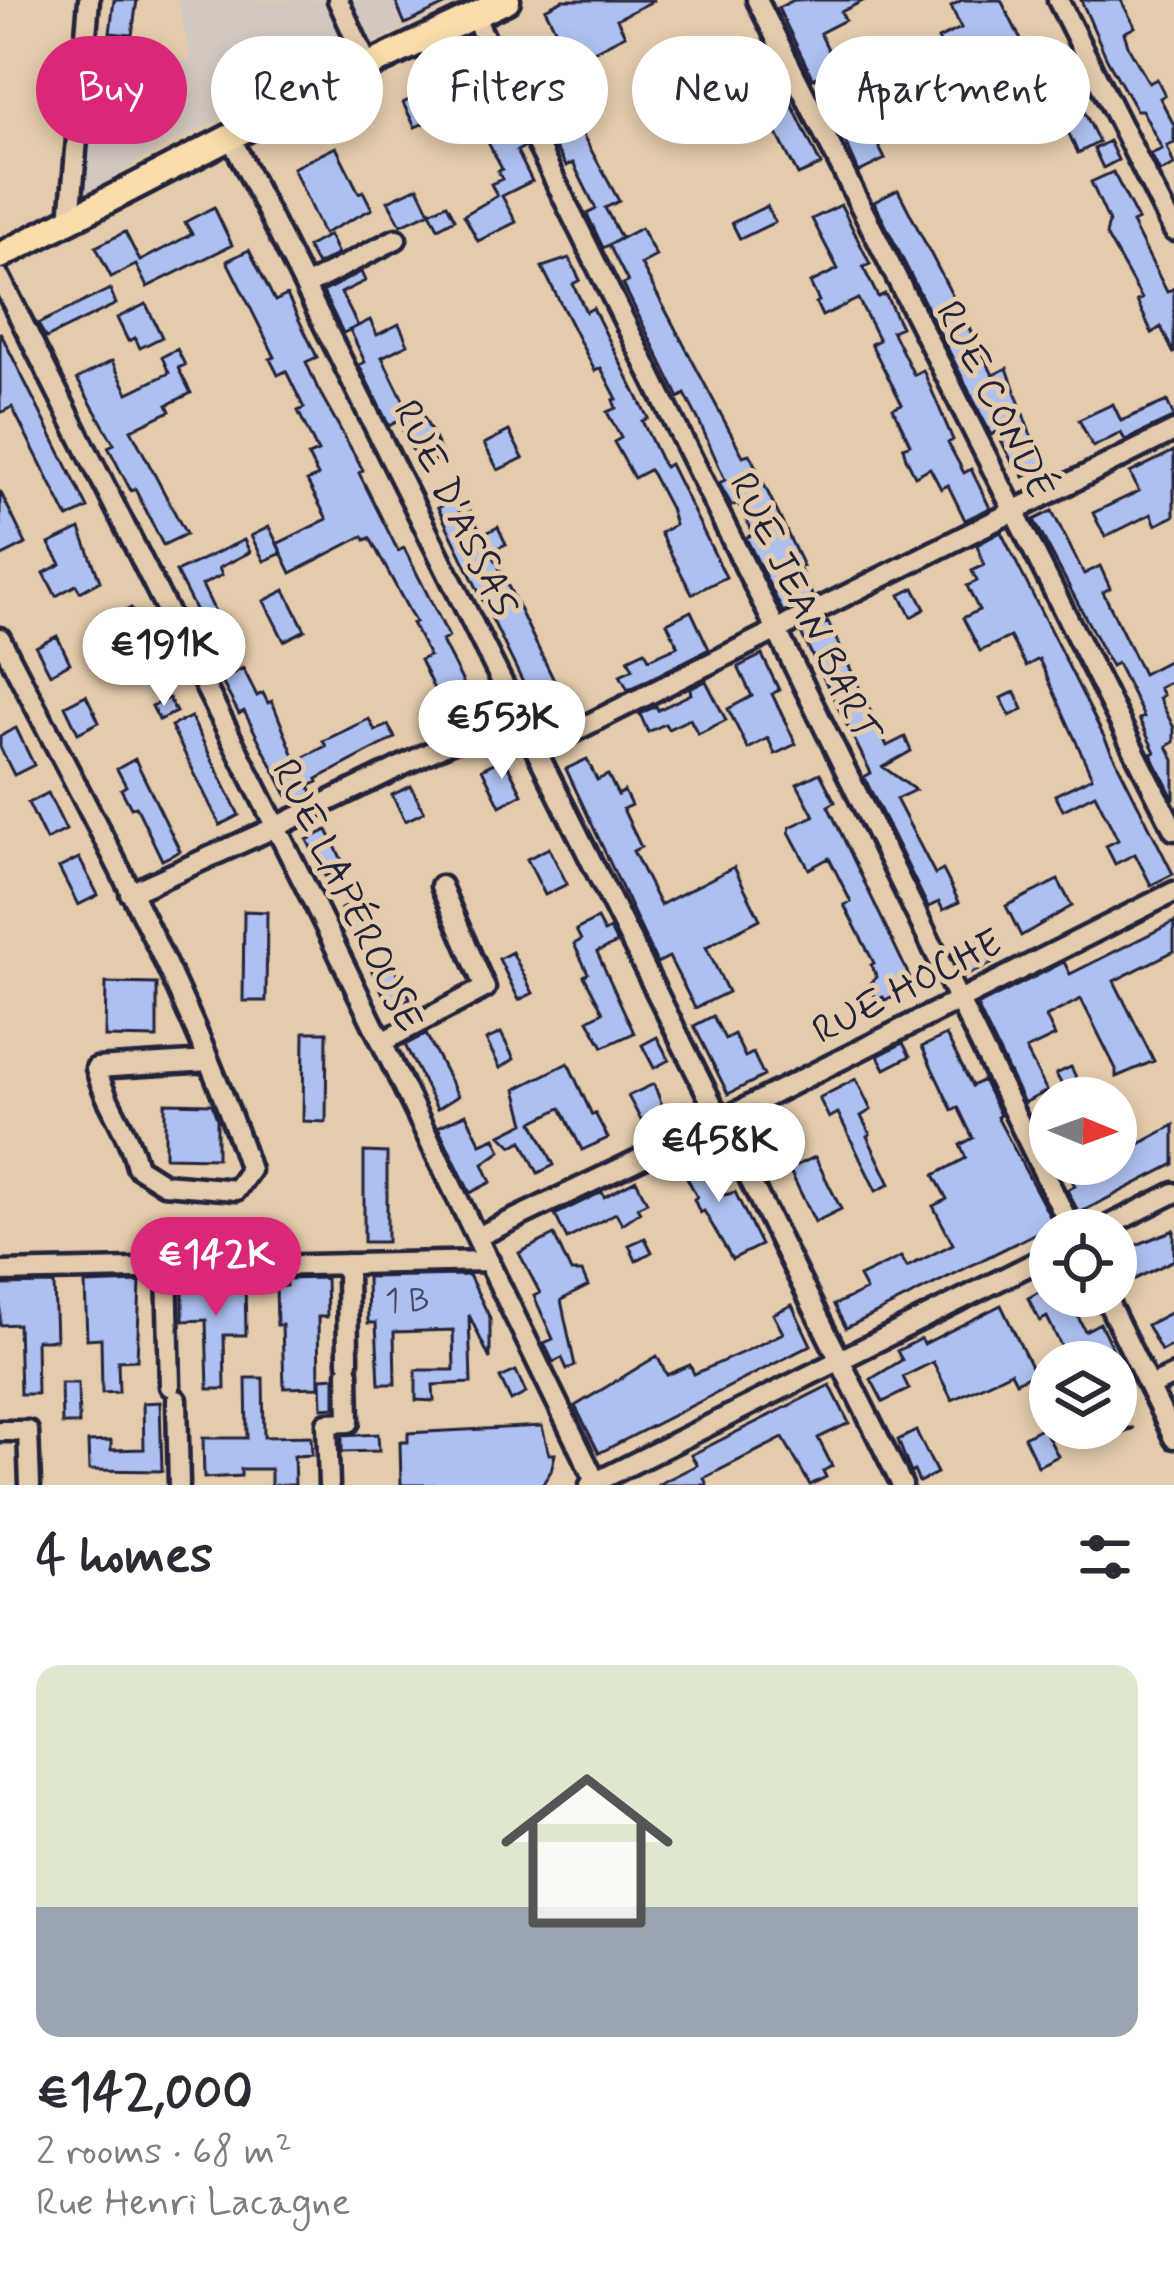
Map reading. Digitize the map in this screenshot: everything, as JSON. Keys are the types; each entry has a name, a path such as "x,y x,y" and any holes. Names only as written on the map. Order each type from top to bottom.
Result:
{"main road":[{"path":"383,59 507,0"},
{"path":"0,256 219,144"}],"street":[{"path":"70,220 89,0"},
{"path":"338,0 354,36"},
{"name":"RUE CONDÉ","path":"757,0 1174,830"},
{"path":"1058,0 1174,231"},
{"name":"RUE JEAN BART","path":"474,16 1062,1209"},
{"name":"RUE D'ASSAS","path":"234,144 902,1485"},
{"path":"307,285 396,239"},
{"name":"RUE LAPÉROUSE","path":"0,278 276,827 595,1484"},
{"path":"537,750 1174,431"},
{"path":"0,638 130,893 226,1097 250,1170 236,1190 164,1184 137,1167 130,1137 100,1085 96,1068 209,1061"},
{"path":"130,893 517,710"},
{"path":"382,1042 485,988 441,886"},
{"name":"RUE HOCHE","path":"477,1237 1174,892"},
{"path":"1137,1212 1174,1193"},
{"path":"0,1272 489,1261"},
{"path":"329,1485 328,1423 349,1422 347,1264"},
{"path":"595,1484 1029,1266"},
{"path":"167,1269 179,1485"},
{"path":"1116,1317 1174,1438"},
{"path":"1151,1386 1174,1375"},
{"path":"0,1431 28,1431 30,1485"}],"shaded area":[{"path":"178,0 461,0 383,39 211,36 211,124 187,136 187,61 191,61"},
{"path":"90,144 170,144 150,154 85,197"}],"building":[{"path":"114,0 137,0 132,35 110,33"},
{"path":"395,0 455,0 405,24"},
{"path":"563,0 655,0 617,19 625,35 608,44 608,36 559,36 545,9"},
{"path":"794,0 865,0 841,12 845,20 815,36 813,79 778,8"},
{"path":"962,0 1001,0 1019,36 944,36 961,28 951,6"},
{"path":"1081,0 1121,0 1135,27 1124,33 1129,48 1149,83 1157,79 1165,95 1160,98 1174,125 1174,143 1167,146 1174,165 1160,172 1151,154 1162,149 1107,59"},
{"path":"791,103 821,165 798,175 782,144 791,144"},
{"path":"1090,124 1099,142 1078,153 1074,144 1090,144"},
{"path":"1109,141 1118,160 1103,168 1094,149"},
{"path":"489,144 522,144 517,151 532,181 502,196 516,222 478,241 464,215 497,196 491,184 502,179 498,171 502,169"},
{"path":"553,144 588,144 619,201 605,208 621,238 603,248 587,214 596,209 573,163 566,166"},
{"path":"847,144 880,144 885,159 859,172"},
{"path":"336,147 372,209 323,234 293,168"},
{"path":"1113,172 1138,220 1132,223 1167,292 1174,288 1174,354 1161,327 1152,333 1137,301 1142,299 1106,235 1109,222 1091,182"},
{"path":"418,187 430,212 401,225 388,201"},
{"path":"898,190 993,375 1007,368 1046,465 1024,477 997,432 991,435 874,202"},
{"path":"447,204 455,219 438,228 430,212"},
{"path":"841,205 870,264 863,267 878,297 885,294 901,327 892,331 914,375 923,370 953,440 948,443 964,473 971,469 990,508 965,520 948,485 941,489 930,468 915,476 906,458 903,447 910,444 893,408 902,404 871,344 879,340 858,299 822,316 816,303 810,283 838,269 812,219"},
{"path":"767,206 775,222 740,239 732,223"},
{"path":"214,207 232,245 147,287 136,265 111,277 96,247 125,232 140,261 192,234 185,222"},
{"path":"641,228 656,256 641,264 743,456 751,457 803,566 799,568 813,597 783,612 746,538 753,534 738,503 732,506 719,483 725,480 699,421 685,394 679,398 623,284 628,282 609,245"},
{"path":"329,235 338,254 317,265 307,247"},
{"path":"249,250 275,301 287,295 317,357 306,362 318,389 363,470 359,473 398,551 404,548 449,637 442,641 479,714 452,727 420,660 429,656 415,622 370,538 363,536 291,573 277,544 327,519 307,481 318,476 308,456 318,452 298,411 304,408 286,371 278,375 270,359 275,357 227,261"},
{"path":"569,258 580,280 573,284 586,312 593,308 648,418 642,421 664,467 670,464 726,577 692,594 660,533 675,525 670,508 649,470 634,478 614,442 621,438 607,412 616,408 613,400 617,399 601,368 595,371 542,267"},
{"path":"361,272 365,281 341,293 358,326 343,333 323,292"},
{"path":"110,289 116,304 46,338 38,324"},
{"path":"146,304 162,337 140,348 135,338 128,341 117,318"},
{"path":"370,320 377,335 399,324 408,344 382,357 406,406 416,401 443,456 421,467 398,421 389,426 359,365 365,362 350,330"},
{"path":"0,332 88,508 68,518 12,407 0,413"},
{"path":"177,349 185,365 178,368 191,393 167,405 170,411 131,430 186,534 163,545 108,447 114,444 77,379 112,361 128,393 169,373 162,357"},
{"path":"1167,401 1174,417 1125,440 1121,433 1093,447 1079,420 1113,404 1121,421"},
{"path":"509,431 523,458 498,470 484,444"},
{"path":"1174,451 1174,516 1156,525 1151,514 1105,537 1093,513 1139,491 1130,473"},
{"path":"0,491 26,544 0,557"},
{"path":"453,500 462,516 470,512 482,535 498,527 506,544 491,551 565,703 560,706 567,720 546,730 438,508"},
{"path":"1052,511 1084,574 1100,566 1110,588 1103,592 1143,674 1174,658 1174,680 1159,688 1163,695 1159,698 1174,728 1174,742 1167,746 1174,760 1174,800 1151,754 1155,752 1139,719 1144,717 1117,663 1111,666 1034,520"},
{"path":"269,527 282,553 264,561 251,536"},
{"path":"80,529 100,581 80,592 76,585 56,596 44,573 61,564 49,544"},
{"path":"1001,532 1173,874 1151,885 1135,854 1115,864 1106,846 1118,840 1095,794 1063,810 1055,795 1092,777 1039,659 1026,666 1010,637 980,651 963,618 979,610 967,586 977,581 972,571 984,565 977,545"},
{"path":"244,540 250,552 219,568 222,575 202,585 220,622 205,629 176,572"},
{"path":"914,588 925,609 911,617 900,595"},
{"path":"285,590 305,630 284,641 264,601"},
{"path":"131,608 170,687 155,694 112,618"},
{"path":"691,611 709,649 628,690 620,675 633,669 628,659 645,651 649,659 678,646 667,623"},
{"path":"828,622 887,746 905,737 911,751 883,767 915,790 896,799 935,874 943,870 959,902 943,910 939,902 928,907 864,777 871,773 801,633"},
{"path":"57,636 70,663 50,674 36,647"},
{"path":"762,655 779,690 772,694 796,744 775,754 768,738 748,749 728,709 752,696 738,667"},
{"path":"243,668 257,696 263,693 268,703 272,701 296,761 326,746 323,741 369,719 375,731 388,725 395,738 317,779 309,786 313,794 299,801 295,793 288,797 244,711 239,714 221,680"},
{"path":"706,681 726,720 698,734 690,719 648,732 640,714 691,694 690,689"},
{"path":"1015,692 1023,709 1010,716 1001,698"},
{"path":"86,695 99,722 78,733 65,706"},
{"path":"169,698 176,712 159,720 152,706"},
{"path":"191,717 239,815 220,825 171,726"},
{"path":"16,728 34,765 14,775 0,747 0,736"},
{"path":"504,758 522,794 500,806 482,769"},
{"path":"135,759 180,851 162,860 136,806 131,808 121,789 126,786 117,769"},
{"path":"587,759 597,780 608,775 618,795 624,791 631,805 623,809 641,847 633,851 660,905 734,867 760,919 706,947 728,992 695,1008 669,957 657,963 566,769"},
{"path":"820,773 835,802 828,806 914,986 885,1000 877,1000 869,985 877,977 874,963 844,905 851,902 829,858 809,869 789,832 790,827 814,816 797,784"},
{"path":"411,786 424,812 405,821 392,795"},
{"path":"48,793 66,830 46,840 28,803"},
{"path":"327,830 345,866 325,876 307,840"},
{"path":"549,848 567,884 545,895 527,859"},
{"path":"79,858 98,895 78,905 59,868"},
{"path":"1058,880 1072,906 1021,936 1006,906"},
{"path":"361,899 376,929 356,939 341,909"},
{"path":"244,911 267,912 266,1001 243,1001"},
{"path":"597,919 617,943 597,952 634,1033 603,1047 588,1020 603,1012 574,944 581,940 576,930"},
{"path":"1174,922 1174,951 1114,981 1154,1061 1116,1077 1081,999 1046,1017 1055,1036 1026,1050 1040,1077 1029,1077 1029,1100 1024,1103 977,1006 1064,962 1070,974"},
{"path":"982,940 991,964 963,977 951,954"},
{"path":"512,952 533,993 519,1000 499,959"},
{"path":"392,962 410,998 390,1008 372,971"},
{"path":"106,983 157,984 157,1038 105,1037"},
{"path":"713,1016 725,1039 734,1034 745,1057 753,1053 764,1076 728,1094 694,1026"},
{"path":"304,1032 327,1032 326,1122 303,1121"},
{"path":"501,1033 514,1059 500,1068 486,1040"},
{"path":"426,1034 458,1096 437,1109 405,1045"},
{"path":"946,1035 972,1086 983,1080 1029,1185 1046,1209 1029,1209 1029,1236 846,1328 834,1305 866,1290 859,1277 901,1257 907,1267 953,1244 933,1206 947,1199 934,1175 966,1158 960,1145 973,1138 958,1107 952,1110 922,1047"},
{"path":"657,1037 669,1060 654,1068 642,1045"},
{"path":"903,1043 910,1056 885,1069 878,1056"},
{"path":"568,1063 608,1138 582,1150 561,1108 533,1122 554,1165 538,1173 522,1141 512,1146 501,1135 525,1123 516,1089"},
{"path":"1071,1067 1076,1077 1058,1077"},
{"path":"856,1079 871,1110 861,1116 867,1136 890,1184 876,1191 838,1113 829,1118 819,1098"},
{"path":"654,1084 663,1108 641,1120 628,1096"},
{"path":"165,1103 212,1104 217,1158 165,1157"},
{"path":"466,1114 481,1144 495,1138 501,1151 483,1164 491,1182 470,1193 438,1127"},
{"path":"778,1119 788,1139 764,1152 754,1132"},
{"path":"1174,1125 1174,1164 1137,1183 1137,1145"},
{"path":"699,1146 725,1195 735,1192 761,1245 732,1259 704,1211 700,1213 676,1156"},
{"path":"364,1152 387,1153 387,1242 364,1242"},
{"path":"815,1157 841,1209 815,1222 789,1169"},
{"path":"636,1180 647,1202 637,1207 640,1212 622,1224 616,1213 567,1239 555,1215"},
{"path":"1133,1185 1087,1209 1077,1209 1067,1190"},
{"path":"1174,1230 1174,1260 1137,1278 1137,1245"},
{"path":"554,1235 571,1272 582,1272 588,1286 561,1300 575,1366 567,1369 562,1358 553,1362 544,1343 553,1339 534,1296 540,1293 519,1253"},
{"path":"645,1238 652,1252 636,1261 629,1245"},
{"path":"469,1275 490,1318 490,1359 469,1315 471,1383 433,1385 434,1401 416,1400 416,1370 454,1370 453,1330 394,1332 395,1384 379,1384 376,1323 368,1323 367,1277"},
{"path":"326,1278 327,1317 318,1317 319,1387 284,1388 276,1287 286,1286 286,1279"},
{"path":"245,1280 246,1335 224,1335 225,1389 208,1389 206,1320 183,1321 183,1281"},
{"path":"140,1282 137,1360 118,1361 119,1392 102,1393 101,1338 87,1339 85,1284"},
{"path":"54,1284 56,1340 36,1340 37,1394 20,1394 18,1324 0,1325 0,1285"},
{"path":"792,1305 811,1345 599,1453 575,1406 657,1356 667,1375 690,1365 694,1374 748,1350 783,1333 773,1314"},
{"path":"1001,1305 1029,1363 1029,1376 1016,1382 1011,1372 952,1400 933,1362 903,1377 909,1389 883,1402 871,1379 902,1360 897,1351 921,1339 924,1344"},
{"path":"1174,1311 1174,1344 1161,1351 1147,1325"},
{"path":"1047,1317 1078,1317 1085,1331 1100,1323 1109,1341 1059,1341"},
{"path":"516,1371 526,1393 511,1401 500,1378"},
{"path":"335,1377 335,1407 322,1408 321,1378"},
{"path":"246,1378 263,1378 264,1437 311,1436 312,1455 294,1456 295,1485 271,1485 271,1469 241,1469 241,1476 204,1478 203,1438 247,1438"},
{"path":"61,1383 78,1383 79,1424 62,1424"},
{"path":"830,1385 849,1423 818,1438 832,1466 823,1471 826,1477 810,1485 783,1438 704,1478 707,1485 657,1485 697,1465 691,1455"},
{"path":"160,1402 162,1471 89,1470 88,1442 111,1441 111,1450 144,1449 143,1403"},
{"path":"542,1426 549,1454 555,1454 542,1485 401,1485 400,1442 408,1442 408,1433"},
{"path":"916,1431 937,1473 919,1482 898,1440"},
{"path":"378,1434 379,1451 342,1452 342,1436"},
{"path":"1030,1449 1054,1449 1058,1456 1038,1466"}]}
